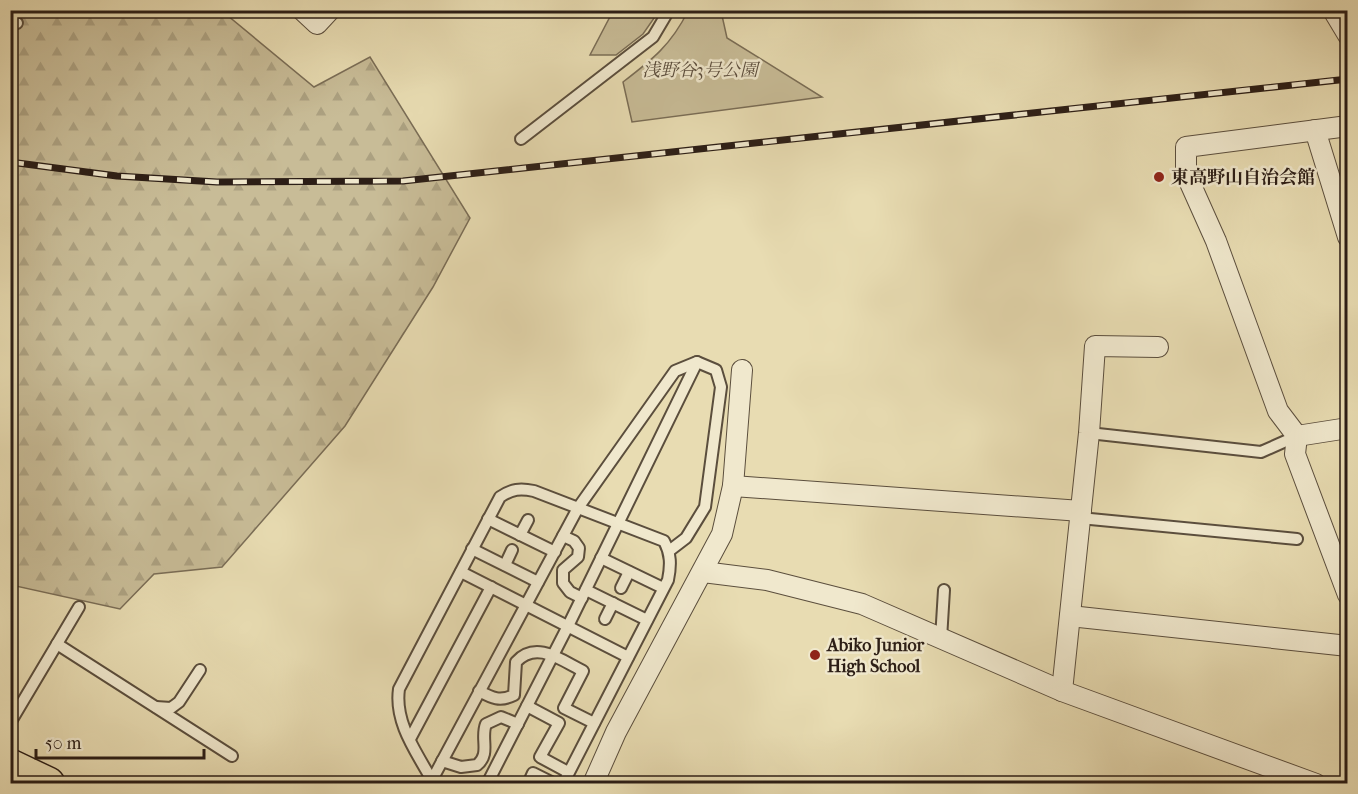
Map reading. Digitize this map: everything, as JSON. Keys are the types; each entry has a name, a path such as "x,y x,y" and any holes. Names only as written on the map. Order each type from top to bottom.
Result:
{"highway":[{"path":"10,766 48,783"}],"street":[{"path":"302,10 317,24 330,10"},
{"path":"1333,10 1347,35"},
{"path":"1347,126 1186,147 1186,174 1216,241 1278,411 1297,436 1295,454 1347,595"},
{"path":"1315,130 1347,237"},
{"path":"1062,691 1089,433 1095,346 1158,347"},
{"path":"593,783 616,732 722,534 733,486 742,370"},
{"path":"1297,436 1347,428"},
{"path":"733,486 1081,514"},
{"path":"703,572 813,590 862,604 1062,691 1316,783"},
{"path":"1070,616 1347,646"}],"lane":[{"path":"521,139 653,37 669,10"},
{"path":"487,783 584,594 697,363"},
{"path":"433,782 442,761 578,508 675,371 697,363 716,370 721,387 705,507 686,538 669,551"},
{"path":"1089,433 1261,452 1297,436"},
{"path":"433,782 400,720 397,704 399,689 500,497 510,490 521,489 664,541 669,551 671,566 663,588 562,783"},
{"path":"1081,514 1297,539"},
{"path":"488,519 555,552"},
{"path":"520,535 528,520"},
{"path":"563,536 573,541 579,548 578,557 563,570 563,583 570,592 613,603 647,620"},
{"path":"472,549 538,582"},
{"path":"505,565 512,550"},
{"path":"601,558 663,588"},
{"path":"461,572 628,657"},
{"path":"621,588 629,572"},
{"path":"410,739 491,587"},
{"path":"941,639 944,590"},
{"path":"605,619 613,603"},
{"path":"10,723 79,607"},
{"path":"57,644 232,756"},
{"path":"479,692 492,699 510,697 516,689 514,669 518,659 531,652 553,656 583,671 564,708 594,723"},
{"path":"156,707 171,708 179,702 200,670"},
{"path":"527,706 559,723 540,757 568,772"},
{"path":"442,761 461,767 477,765 486,749 483,731 486,724 501,717 518,724"},
{"path":"528,783 533,773 555,783"}],"green space":[{"path":"28,11 222,11 314,87 370,57 470,218 433,287 345,426 222,567 154,574 120,609 11,585 10,68 17,23"},
{"path":"613,11 659,11 643,34 616,55 590,55"},
{"name":"浅野谷3号公園","path":"688,11 721,11 727,38 822,97 632,122 623,82 660,51 682,23"}],"railway":[{"path":"10,162 117,176 217,182 403,181 1348,79"}],"place":[{"name":"東高野山自治会館","path":"1159,177"},
{"name":"Abiko Junior High School","path":"815,655"}]}
